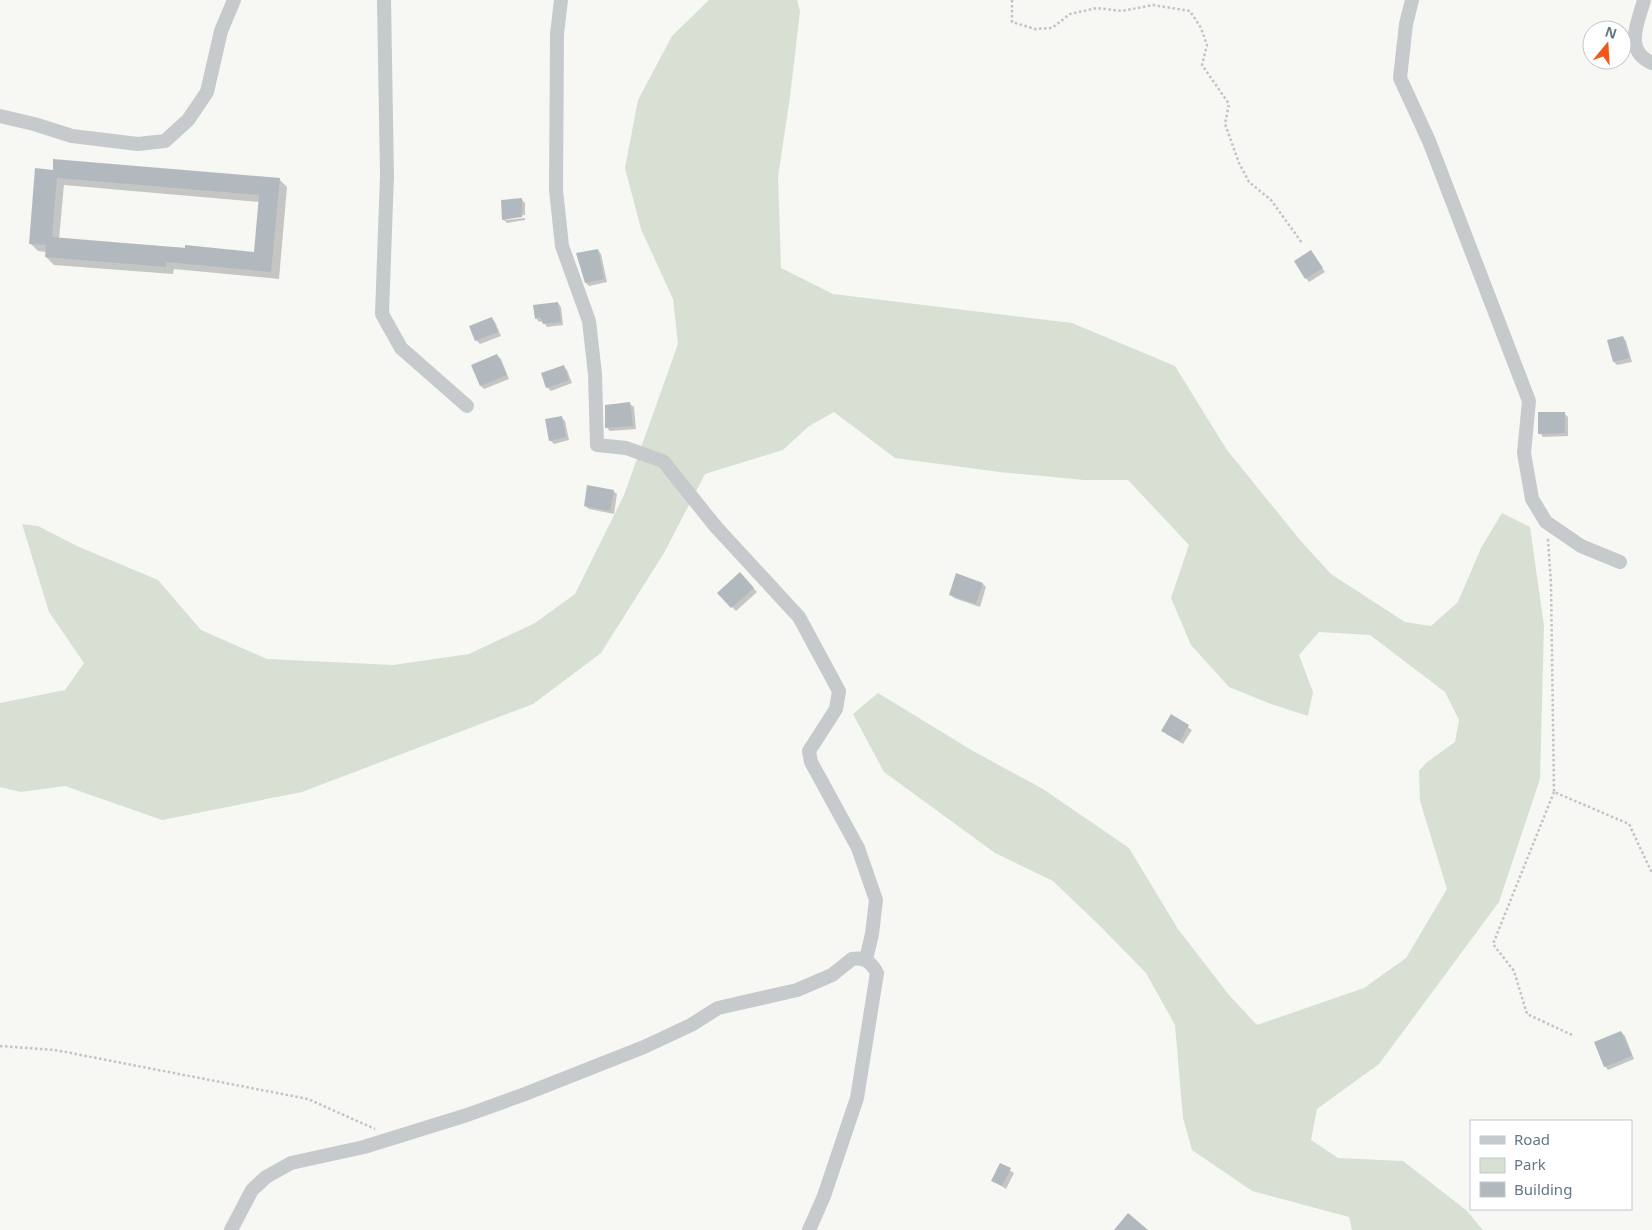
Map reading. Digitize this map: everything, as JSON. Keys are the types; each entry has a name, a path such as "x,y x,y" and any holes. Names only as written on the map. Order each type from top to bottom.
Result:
{"street":[{"path":"0,116 72,136 138,144 165,141 188,120 207,92 222,31 234,0"},
{"path":"384,0 388,176 382,314 401,348 467,406"},
{"path":"561,0 557,34 556,190 562,246 589,321 595,374 597,445 626,448 663,461 716,527 799,617 839,691 836,709 809,752 811,762 858,848 876,900 872,934 866,959"},
{"path":"1412,0 1406,24 1400,78 1429,141 1529,401 1524,452 1532,499 1546,522 1581,546 1620,562"},
{"path":"1644,0 1634,38 1635,48 1645,60 1652,64"},
{"path":"231,1230 252,1190 266,1177 291,1163 364,1147 525,1094 644,1048 691,1025 718,1008 797,990 832,975 852,959 866,959 872,963 877,972 857,1098 824,1196 809,1230"}],"path":[{"path":"1012,0 1012,22 1035,29 1052,28 1070,14 1097,8 1122,11 1153,5 1190,11 1201,28 1207,45 1202,65 1228,104 1225,124 1239,163 1249,182 1271,200 1302,243"},
{"path":"1546,522 1552,584 1554,792 1493,944 1514,970 1527,1014 1572,1036"},
{"path":"1554,792 1628,824 1652,873"},
{"path":"0,1046 55,1050 308,1099 394,1138"}],"green space":[{"path":"709,0 797,0 800,11 778,177 781,268 833,294 1072,323 1175,366 1227,450 1300,540 1331,574 1405,622 1431,626 1458,602 1481,548 1502,513 1530,527 1544,626 1540,779 1499,902 1379,1064 1317,1109 1311,1140 1338,1158 1403,1161 1466,1210 1483,1230 1352,1230 1349,1217 1252,1191 1192,1150 1183,1118 1175,1025 1146,973 1053,881 995,853 884,772 853,714 878,693 973,751 1043,789 1129,848 1178,929 1229,995 1257,1025 1364,988 1406,958 1447,889 1420,801 1419,771 1427,762 1455,742 1459,720 1445,692 1370,635 1319,632 1299,655 1313,692 1308,716 1229,687 1191,645 1171,598 1189,545 1128,480 1084,480 999,472 895,458 834,412 809,426 783,450 705,474 664,553 601,653 533,704 302,792 162,820 65,786 21,792 0,787 0,703 65,690 84,663 49,612 22,524 38,526 77,546 158,580 201,630 267,659 393,665 469,654 535,623 575,594 624,495 678,344 673,299 641,229 625,168 638,100 672,36"}],"building":[{"path":"53,159 280,178 271,272 166,262 166,267 45,257 46,245 29,244 35,168 53,170","holes":["57,178 259,195 254,252 185,245 185,248 52,237"]},
{"path":"522,198 522,217 502,220 501,200"},
{"path":"598,249 604,279 585,283 576,253"},
{"path":"1311,250 1323,268 1305,279 1294,261"},
{"path":"558,302 561,322 543,324 540,317 535,319 533,305"},
{"path":"492,317 498,332 475,341 469,326"},
{"path":"1623,336 1629,358 1613,362 1607,340"},
{"path":"497,354 507,375 480,386 471,365"},
{"path":"564,365 569,380 546,388 541,373"},
{"path":"630,402 633,426 605,428 605,405"},
{"path":"1538,412 1565,412 1565,433 1538,434"},
{"path":"562,416 566,437 549,441 545,419"},
{"path":"587,485 614,490 610,511 584,506"},
{"path":"740,572 754,588 731,608 717,593"},
{"path":"956,573 983,583 976,604 949,595"},
{"path":"1171,714 1189,725 1180,741 1161,731"},
{"path":"1621,1031 1632,1056 1604,1067 1594,1042"},
{"path":"1000,1163 1011,1168 1002,1186 991,1181"},
{"path":"1128,1213 1148,1230 1114,1230"}]}
